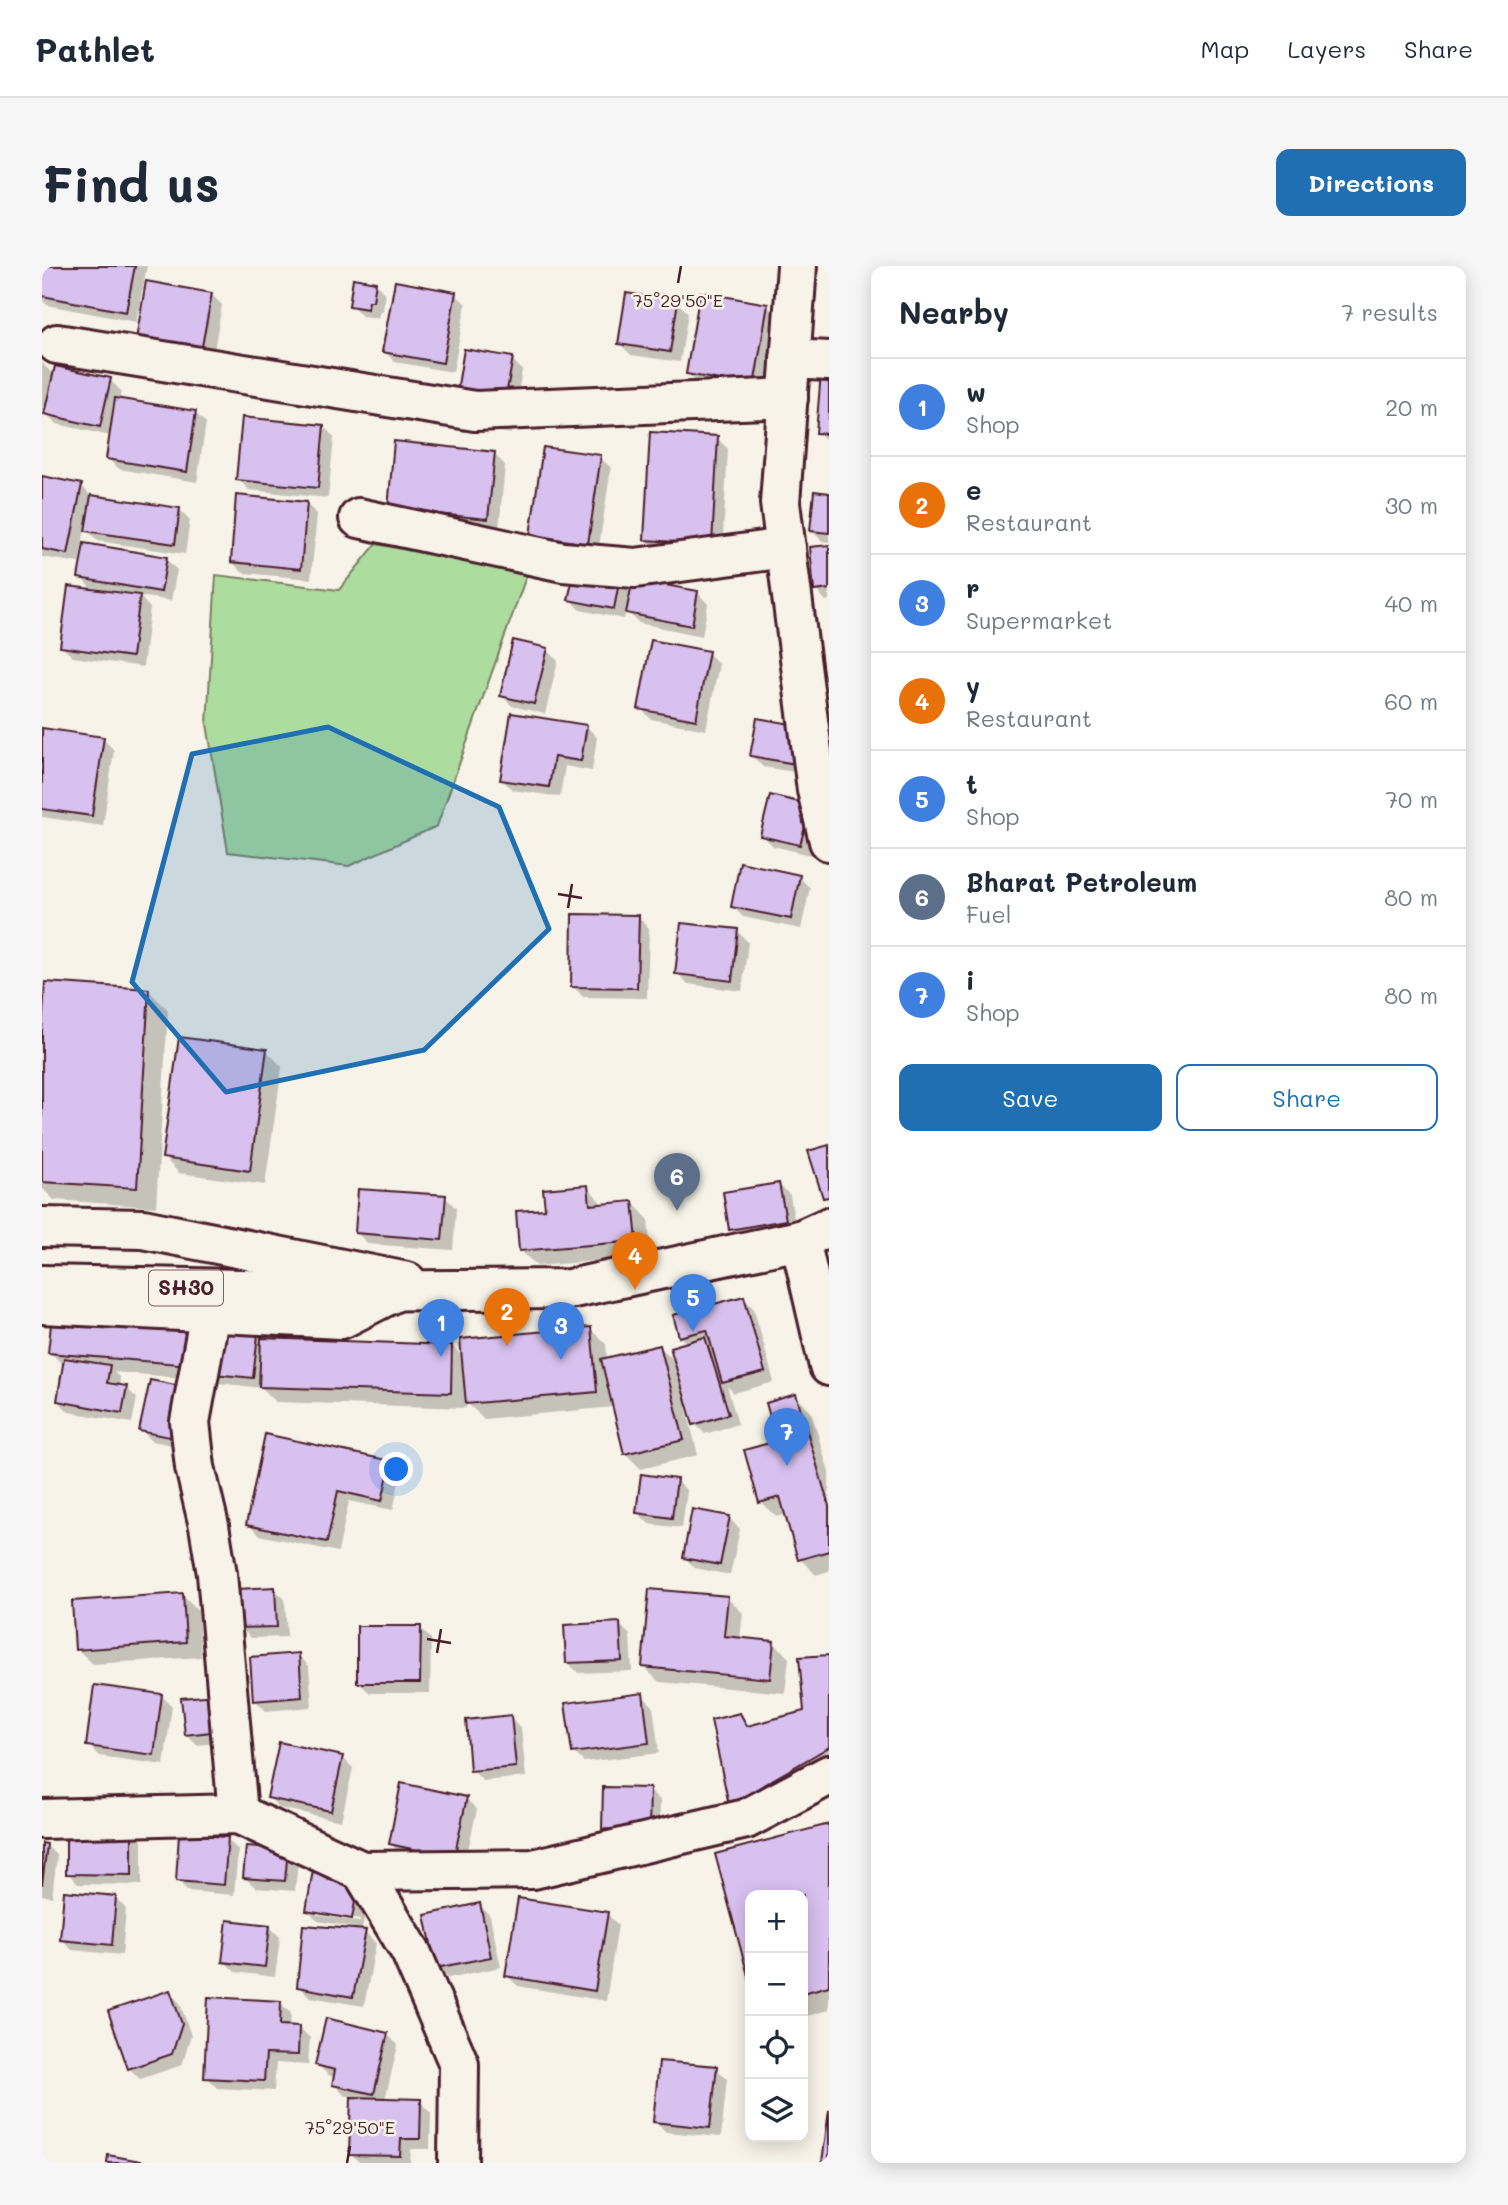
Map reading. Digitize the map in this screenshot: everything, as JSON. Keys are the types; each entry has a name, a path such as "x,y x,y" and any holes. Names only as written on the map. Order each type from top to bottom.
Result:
{"street":[{"path":"797,266 780,503 817,790 829,841"},
{"path":"57,344 475,411 788,398"},
{"path":"790,359 829,360"},
{"path":"359,518 562,562 635,568 786,548"},
{"path":"42,1227 143,1229 444,1289"},
{"path":"815,1234 829,1366"},
{"name":"SH30","path":"42,1285 330,1291 569,1289 815,1234"},
{"path":"42,1304 341,1319 400,1290"},
{"path":"210,1312 190,1422 195,1467 217,1574 238,1814"},
{"path":"42,1819 238,1814 362,1871 533,1868 746,1819 829,1775"},
{"path":"362,1871 411,1952 459,2064 458,2163"}],"highlighted area":[{"path":"328,727 499,807 549,929 424,1050 226,1092 132,982 192,754"}],"green space":[{"path":"376,544 527,574 437,826 349,866 228,852 207,724 216,575 339,590"}],"building":[{"path":"42,266 135,266 126,312 42,296"},
{"path":"353,278 376,282 373,301 369,301 368,309 349,306"},
{"path":"146,281 212,293 200,357 135,345"},
{"path":"395,281 456,292 443,363 382,352"},
{"path":"700,292 768,304 754,386 686,374"},
{"path":"626,293 678,301 670,352 618,344"},
{"path":"464,349 513,357 501,424 453,416"},
{"path":"55,366 111,378 100,427 44,414"},
{"path":"821,372 829,373 829,434 816,433"},
{"path":"115,398 196,411 187,472 106,459"},
{"path":"242,417 324,425 318,488 236,480"},
{"path":"650,432 718,436 712,544 644,540"},
{"path":"394,441 495,452 488,519 388,509"},
{"path":"543,447 601,455 588,544 530,535"},
{"path":"42,476 82,484 68,554 42,549"},
{"path":"814,491 829,493 829,533 810,531"},
{"path":"91,495 180,508 175,544 85,531"},
{"path":"236,495 307,502 301,569 231,562"},
{"path":"84,543 167,557 161,592 78,578"},
{"path":"829,545 829,589 814,591 810,547"},
{"path":"575,568 620,577 614,609 568,600"},
{"path":"633,579 698,591 692,626 626,613"},
{"path":"68,586 140,595 132,657 60,647"},
{"path":"513,640 548,648 534,704 500,696"},
{"path":"651,640 709,651 696,720 638,709"},
{"path":"511,713 587,725 581,761 554,757 549,787 500,780"},
{"path":"757,718 803,726 796,764 750,756"},
{"path":"42,728 104,737 92,816 42,809"},
{"path":"770,795 811,805 800,845 760,836"},
{"path":"740,862 800,875 791,919 731,907"},
{"path":"572,914 639,915 637,988 571,987"},
{"path":"681,923 738,929 732,981 675,974"},
{"path":"45,982 149,989 137,1188 42,1182 42,1031"},
{"path":"179,1037 267,1049 250,1171 162,1158"},
{"path":"829,1145 829,1197 823,1198 808,1151"},
{"path":"779,1183 786,1220 729,1230 723,1192"},
{"path":"588,1185 590,1205 633,1201 637,1241 519,1251 516,1211 545,1209 543,1189"},
{"path":"358,1189 446,1195 442,1240 355,1233"},
{"path":"744,1296 765,1372 722,1383 707,1330 679,1337 673,1315"},
{"path":"52,1315 193,1328 190,1365 48,1353"},
{"path":"591,1327 597,1392 466,1404 460,1339"},
{"path":"209,1328 258,1334 253,1378 204,1373"},
{"path":"705,1337 729,1414 693,1425 670,1347"},
{"path":"261,1338 452,1345 451,1393 259,1387"},
{"path":"660,1345 684,1440 624,1454 601,1359"},
{"path":"64,1358 110,1365 107,1383 127,1386 122,1413 57,1401"},
{"path":"150,1380 186,1387 175,1438 139,1431"},
{"path":"796,1394 829,1506 829,1551 798,1560 780,1497 759,1503 744,1450 777,1441 766,1403"},
{"path":"265,1434 391,1461 382,1501 338,1491 327,1542 246,1525"},
{"path":"641,1474 677,1479 672,1518 636,1513"},
{"path":"692,1509 730,1516 720,1565 683,1558"},
{"path":"275,1587 277,1627 238,1628 237,1589"},
{"path":"649,1589 728,1596 724,1636 774,1641 770,1679 642,1667"},
{"path":"183,1593 186,1642 75,1650 72,1601"},
{"path":"620,1622 622,1661 566,1663 564,1625"},
{"path":"357,1626 421,1626 420,1683 357,1683"},
{"path":"299,1653 302,1697 253,1701 250,1657"},
{"path":"829,1655 829,1747 729,1805 711,1720 740,1713 747,1726 804,1711 799,1657"},
{"path":"94,1685 162,1694 154,1755 86,1746"},
{"path":"643,1693 649,1743 572,1753 565,1703"},
{"path":"216,1695 220,1731 185,1735 181,1698"},
{"path":"511,1715 516,1767 470,1771 466,1720"},
{"path":"279,1742 343,1756 331,1811 267,1798"},
{"path":"401,1783 467,1797 454,1858 389,1844"},
{"path":"603,1787 650,1788 649,1830 602,1829"},
{"path":"829,1824 829,1986 808,1992 808,1890 745,1890 745,1965 715,1854"},
{"path":"66,1828 132,1828 132,1875 66,1874"},
{"path":"179,1834 228,1837 224,1885 176,1881"},
{"path":"42,1843 47,1844 42,1885"},
{"path":"246,1846 288,1849 285,1881 243,1878"},
{"path":"313,1870 359,1878 352,1919 306,1911"},
{"path":"64,1891 116,1896 112,1945 60,1940"},
{"path":"518,1898 608,1912 595,1991 505,1976"},
{"path":"480,1903 491,1957 436,1968 425,1915"},
{"path":"227,1920 270,1925 265,1967 222,1962"},
{"path":"303,1925 366,1930 353,1997 297,1987"},
{"path":"170,1990 182,2024 172,2054 128,2069 108,2011"},
{"path":"208,1997 281,2001 280,2025 299,2026 298,2055 266,2054 264,2081 204,2078"},
{"path":"326,2018 388,2033 374,2094 332,2085 335,2070 315,2065"},
{"path":"659,2061 717,2066 710,2128 653,2122"},
{"path":"351,2097 421,2099 420,2139 401,2139 400,2156 349,2155"},
{"path":"829,2110 829,2163 822,2162"},
{"path":"108,2155 151,2163 107,2163"}],"place":[{"name":"Bharat Petroleum","path":"677,1211"},
{"name":"y","path":"635,1290"},
{"name":"t","path":"693,1332"},
{"name":"e","path":"507,1346"},
{"name":"w","path":"441,1357"},
{"name":"r","path":"561,1360"},
{"name":"i","path":"787,1466"}]}
